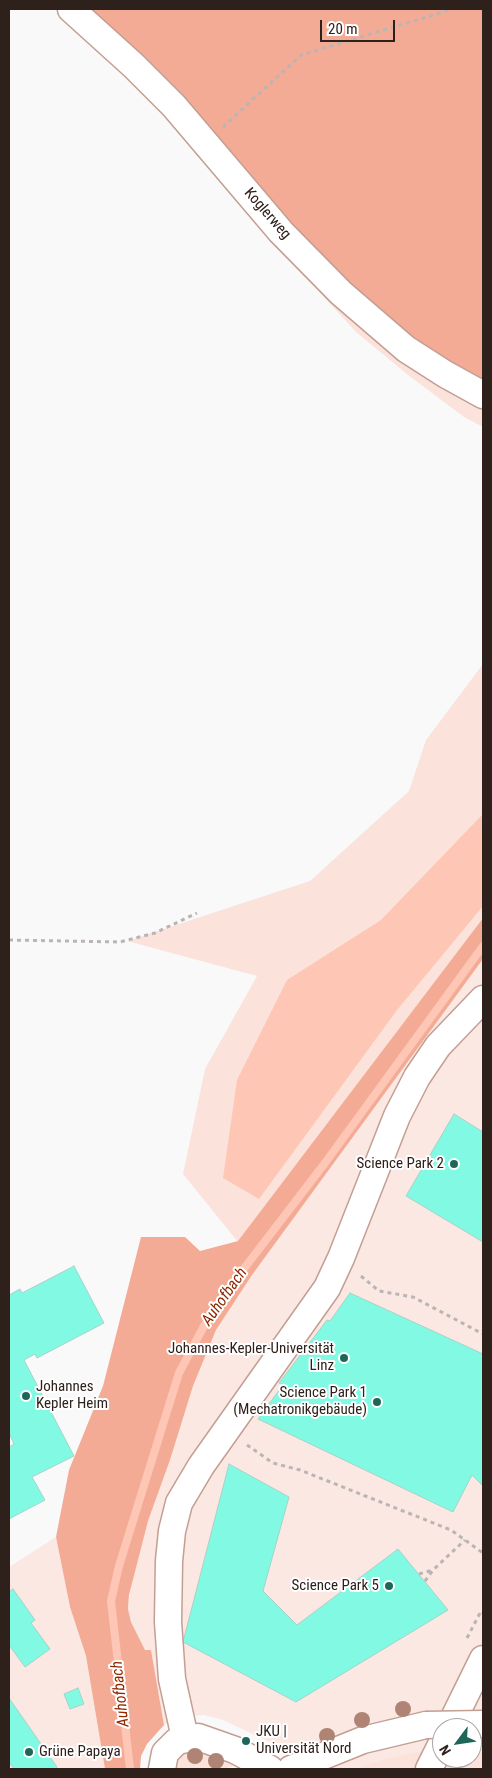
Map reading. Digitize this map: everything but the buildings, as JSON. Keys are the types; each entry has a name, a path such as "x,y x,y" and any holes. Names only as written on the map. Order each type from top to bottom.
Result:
{"street":[{"name":"Koglerweg","path":"71,9 134,66 206,142 281,232 341,293 406,349 444,374 483,395"},
{"path":"185,1738 172,1680 168,1622 169,1561 172,1531 180,1503 200,1466 327,1288 341,1258 397,1116 417,1077 438,1046 483,999"},
{"path":"447,1718 483,1659"},
{"path":"291,1769 363,1740 432,1733"},
{"path":"162,1769 165,1753 177,1741 198,1737 216,1742 270,1769"}],"path":[{"path":"206,142 301,55 453,9"},
{"path":"9,940 120,942 154,933 197,913"},
{"path":"361,1276 379,1291 413,1297 483,1334"},
{"path":"250,1447 273,1463 300,1470 451,1530 483,1554"},
{"path":"425,1581 433,1570 465,1540"},
{"path":"419,1574 433,1570"},
{"path":"471,1629 481,1611 483,1613"}],"shaded area":[{"path":"82,9 483,9 483,388 379,318"},
{"path":"258,215 483,405 483,427 464,417 408,375 356,332 302,273"},
{"path":"483,664 483,918 238,1242 183,1174 205,1069 257,976 127,941 310,881 409,791 426,740"},
{"path":"483,814 483,906 397,1010 259,1199 223,1178 237,1080 287,980 381,920"},
{"path":"483,918 483,959 252,1275 216,1330 193,1386 170,1460 148,1521 129,1595 128,1609 131,1622 145,1650 151,1650 164,1725 147,1744 141,1756 140,1769 105,1769 86,1656 70,1607 56,1537 69,1470 103,1386 141,1237 185,1237 200,1251 238,1241"},
{"name":"Johannes-Kepler-Universität Linz","path":"483,959 483,1769 298,1769 291,1752 223,1720 204,1715 190,1716 164,1725 151,1650 145,1650 131,1622 128,1609 132,1578 148,1521 170,1460 193,1386 216,1330 252,1275"},
{"path":"56,1537 70,1607 86,1656 105,1769 9,1769 9,1567"},
{"path":"194,1747 237,1765 224,1769 173,1769 175,1760 183,1751"},
{"path":"432,1751 432,1768 482,1768 483,1752 483,1769 354,1769 385,1759 418,1752"}],"waterway":[{"name":"Auhofbach","path":"130,1769 111,1601 119,1566 179,1373 204,1326 236,1279 325,1163 483,946"}],"place":[{"name":"Science Park 2","path":"454,1164"},
{"name":"Johannes-Kepler-Universität Linz","path":"344,1358"},
{"name":"Johannes Kepler Heim","path":"26,1396"},
{"name":"Science Park 1 (Mechatronikgebäude)","path":"377,1402"},
{"name":"Science Park 5","path":"389,1586"},
{"name":"JKU | Universität Nord","path":"246,1741"},
{"name":"Grüne Papaya","path":"29,1752"}]}
